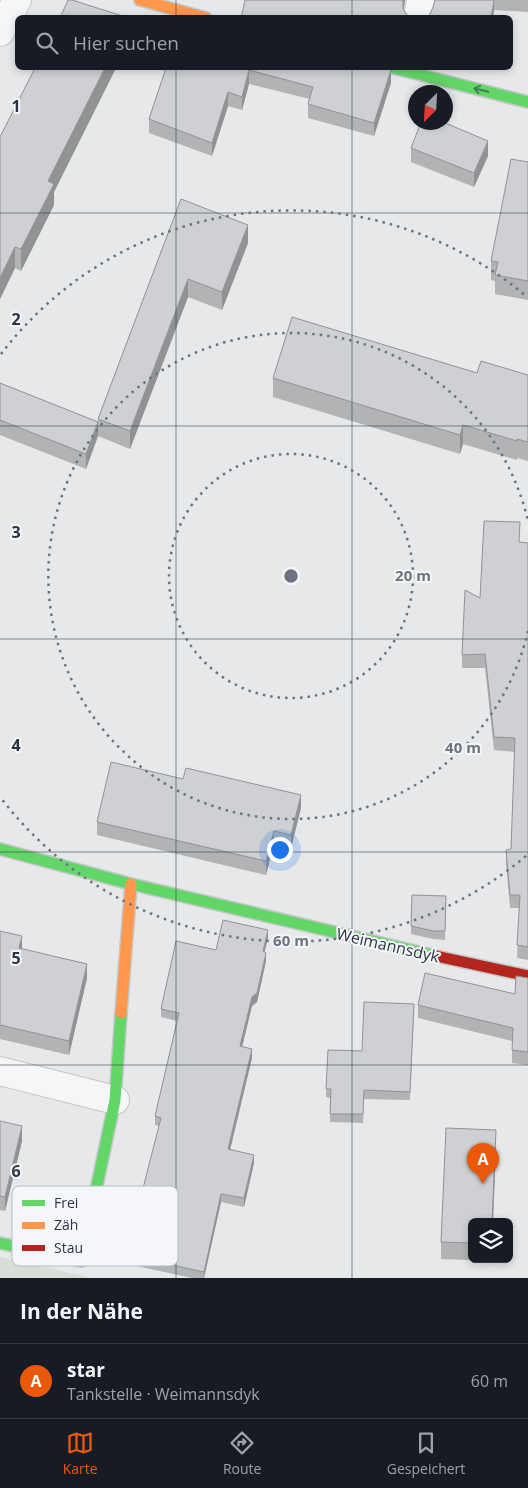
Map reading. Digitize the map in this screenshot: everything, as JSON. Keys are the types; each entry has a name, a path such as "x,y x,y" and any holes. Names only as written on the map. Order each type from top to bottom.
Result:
{"street":[{"path":"0,32 17,0"},
{"path":"140,0 195,15"},
{"path":"418,15 421,0"},
{"path":"407,70 528,102"},
{"name":"Weimannsdyk","path":"0,849 131,884 464,963 528,976"},
{"path":"97,1186 115,1100 131,884"},
{"path":"0,1071 115,1100"}],"shaded area":[{"path":"0,1257 12,1260 12,1266 39,1266 92,1278 0,1278"}],"building":[{"path":"68,0 72,0 120,15 61,15"},
{"path":"245,0 403,0 403,9 408,15 242,15"},
{"path":"435,0 494,0 492,15 429,15"},
{"path":"34,70 104,70 48,181 54,184 21,249 15,247 0,278 0,137"},
{"path":"165,70 249,70 242,97 228,92 212,143 149,119"},
{"path":"249,70 391,70 374,123 308,104 313,87"},
{"path":"453,126 488,141 474,173 411,148 418,130 453,130"},
{"path":"511,159 528,162 528,281 495,275 498,262 491,261"},
{"path":"181,199 248,225 222,292 188,279 130,431 98,419"},
{"path":"292,317 477,373 481,361 528,375 528,442 517,439 517,441 463,425 460,435 273,378"},
{"path":"0,383 98,422 86,454 0,420"},
{"path":"484,521 520,522 519,542 528,543 528,947 517,945 520,895 510,895 506,850 511,849 515,738 494,737 485,654 462,655 465,590 480,598"},
{"path":"111,762 183,779 186,768 301,795 291,835 274,831 266,861 97,822"},
{"path":"412,895 446,896 445,931 433,931 411,926"},
{"path":"223,920 268,930 263,951 266,953 257,993 252,997 240,1046 252,1049 228,1149 254,1155 244,1198 221,1194 204,1272 177,1266 178,1186 144,1186 161,1118 155,1116 179,1013 161,1009 176,941 216,950"},
{"path":"0,931 22,936 19,948 87,964 69,1041 0,1025"},
{"path":"425,973 515,994 516,976 528,978 528,1052 512,1050 513,1028 418,1005"},
{"path":"364,1002 414,1004 410,1092 364,1090 363,1114 330,1114 331,1089 326,1089 328,1050 362,1051"},
{"path":"0,1121 22,1126 5,1197 0,1196"},
{"path":"446,1128 496,1130 492,1218 468,1218 468,1243 441,1242"}],"traffic: fast":[{"path":"402,70 528,102"},
{"path":"0,849 131,884 436,956"},
{"path":"97,1186 115,1100 121,1013"},
{"path":"0,1243 12,1246"}],"traffic: slow":[{"path":"140,0 195,15"},
{"path":"121,1013 131,884"}],"traffic: jam":[{"path":"436,956 528,976"}],"place":[{"name":"star","path":"483,1184"}]}
